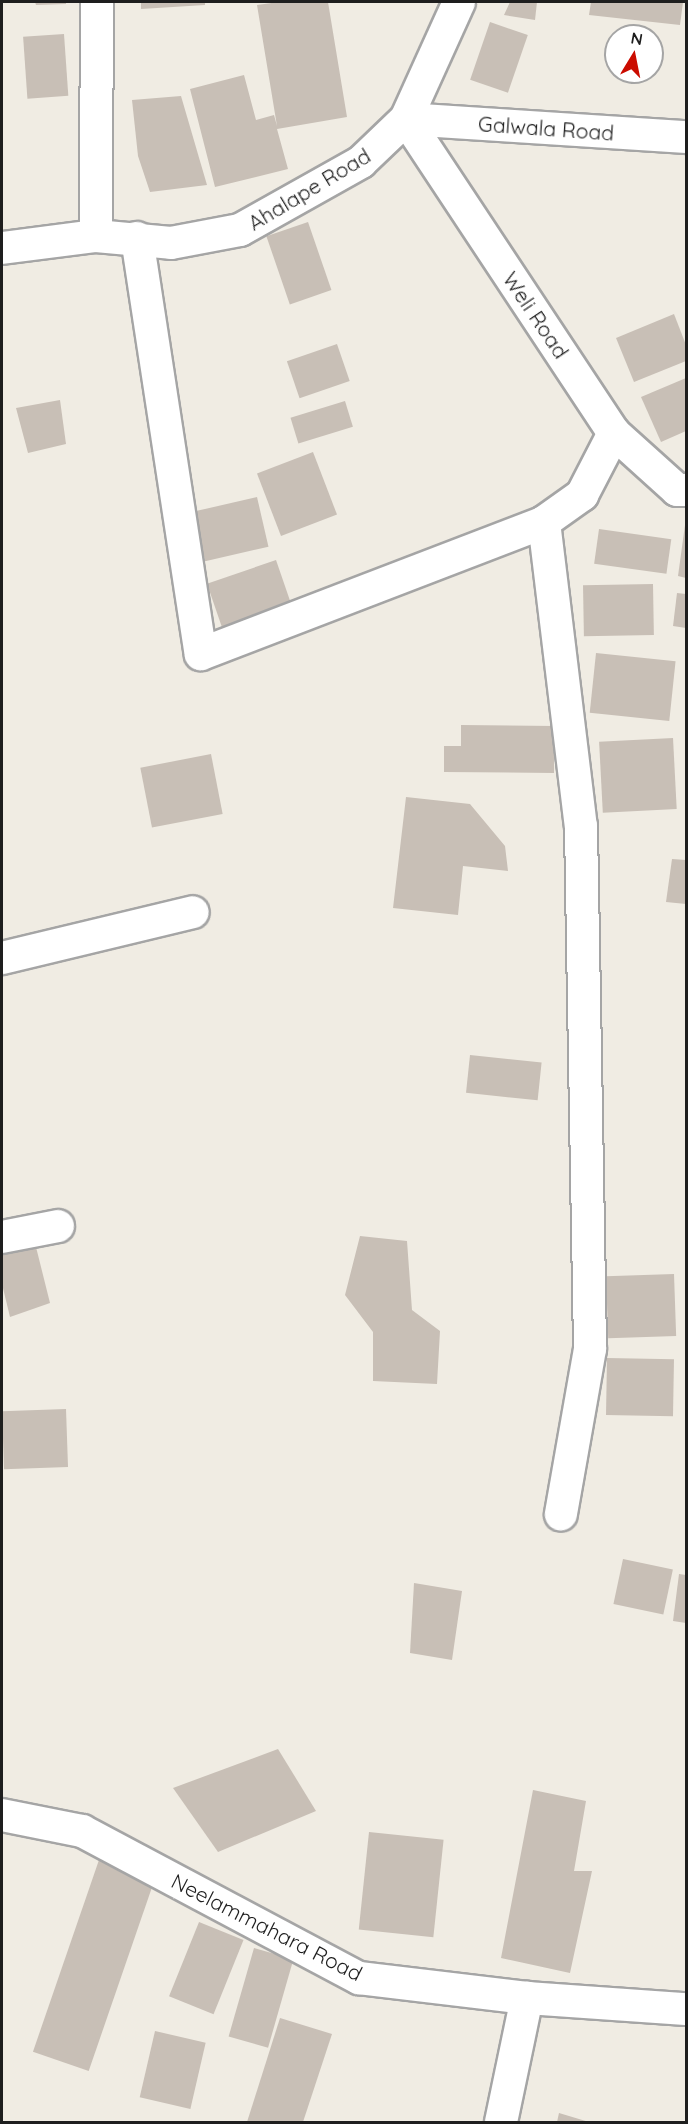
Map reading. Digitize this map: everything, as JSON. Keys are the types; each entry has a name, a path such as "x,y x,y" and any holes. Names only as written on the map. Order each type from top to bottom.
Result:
{"street":[{"path":"96,236 97,2"},
{"name":"Ahalape Road","path":"2,248 96,236 137,238 171,243 240,230 362,162 406,119 459,2"},
{"name":"Galwala Road","path":"406,119 687,137"},
{"name":"Weli Road","path":"406,119 614,433 677,490 687,490"},
{"path":"137,238 201,654 544,522 582,495 614,433"},
{"path":"544,522 581,826 590,1325 590,1349 561,1514"},
{"path":"2,958 193,912"},
{"path":"2,1237 58,1226"},
{"name":"Neelammahara Road","path":"2,1815 82,1831 359,1978 527,1998 687,2008"},
{"path":"501,2122 527,1998"}],"building":[{"path":"35,2 66,2 66,4 36,5"},
{"path":"141,2 205,2 205,5 141,9"},
{"path":"279,2 328,2 347,117 277,129 288,169 215,187 190,89 244,75 256,120 274,115 277,126 257,5"},
{"path":"510,2 537,2 535,20 504,15"},
{"path":"591,2 683,2 680,25 589,15"},
{"path":"490,22 528,35 508,93 470,80"},
{"path":"64,34 68,96 27,99 23,37"},
{"path":"181,96 207,185 150,192 138,156 132,100"},
{"path":"308,222 331,290 290,304 266,236"},
{"path":"674,314 686,345 686,361 634,382 616,338"},
{"path":"337,344 350,381 300,398 287,361"},
{"path":"686,378 686,431 661,442 641,397"},
{"path":"60,400 66,444 28,453 16,408"},
{"path":"345,401 353,427 298,443 290,418"},
{"path":"313,452 337,515 281,536 257,474"},
{"path":"257,497 268,547 205,561 194,512"},
{"path":"686,525 686,578 678,576"},
{"path":"599,529 671,539 666,574 594,564"},
{"path":"276,560 292,607 223,631 207,584"},
{"path":"653,584 654,635 584,636 583,585"},
{"path":"677,593 686,594 686,628 673,626"},
{"path":"596,653 676,661 669,721 590,713"},
{"path":"461,725 554,726 554,773 444,772 444,746 461,746"},
{"path":"673,738 677,809 603,813 599,742"},
{"path":"211,754 223,814 152,828 140,768"},
{"path":"406,797 470,804 505,846 508,871 463,866 458,915 393,908"},
{"path":"672,859 686,860 686,904 666,902"},
{"path":"470,1055 542,1063 538,1100 466,1093"},
{"path":"360,1236 407,1241 412,1310 440,1331 437,1384 373,1381 373,1332 345,1295"},
{"path":"34,1239 50,1303 10,1317 2,1284 2,1244"},
{"path":"674,1274 676,1336 608,1338 606,1276"},
{"path":"607,1358 674,1359 673,1416 606,1415"},
{"path":"66,1409 68,1467 4,1469 2,1411"},
{"path":"623,1559 673,1570 663,1615 613,1604"},
{"path":"679,1574 686,1575 686,1623 673,1621"},
{"path":"414,1583 462,1591 452,1660 410,1653"},
{"path":"278,1749 316,1811 218,1852 173,1788"},
{"path":"533,1790 586,1801 574,1871 592,1871 570,1973 501,1958"},
{"path":"369,1832 444,1840 433,1937 359,1929"},
{"path":"100,1857 156,1876 89,2071 33,2052"},
{"path":"199,1922 244,1940 214,2014 169,1996"},
{"path":"254,1948 293,1959 268,2048 229,2036"},
{"path":"280,2018 332,2034 303,2122 247,2122"},
{"path":"155,2031 206,2043 190,2109 140,2097"},
{"path":"559,2113 589,2122 557,2122"}]}
